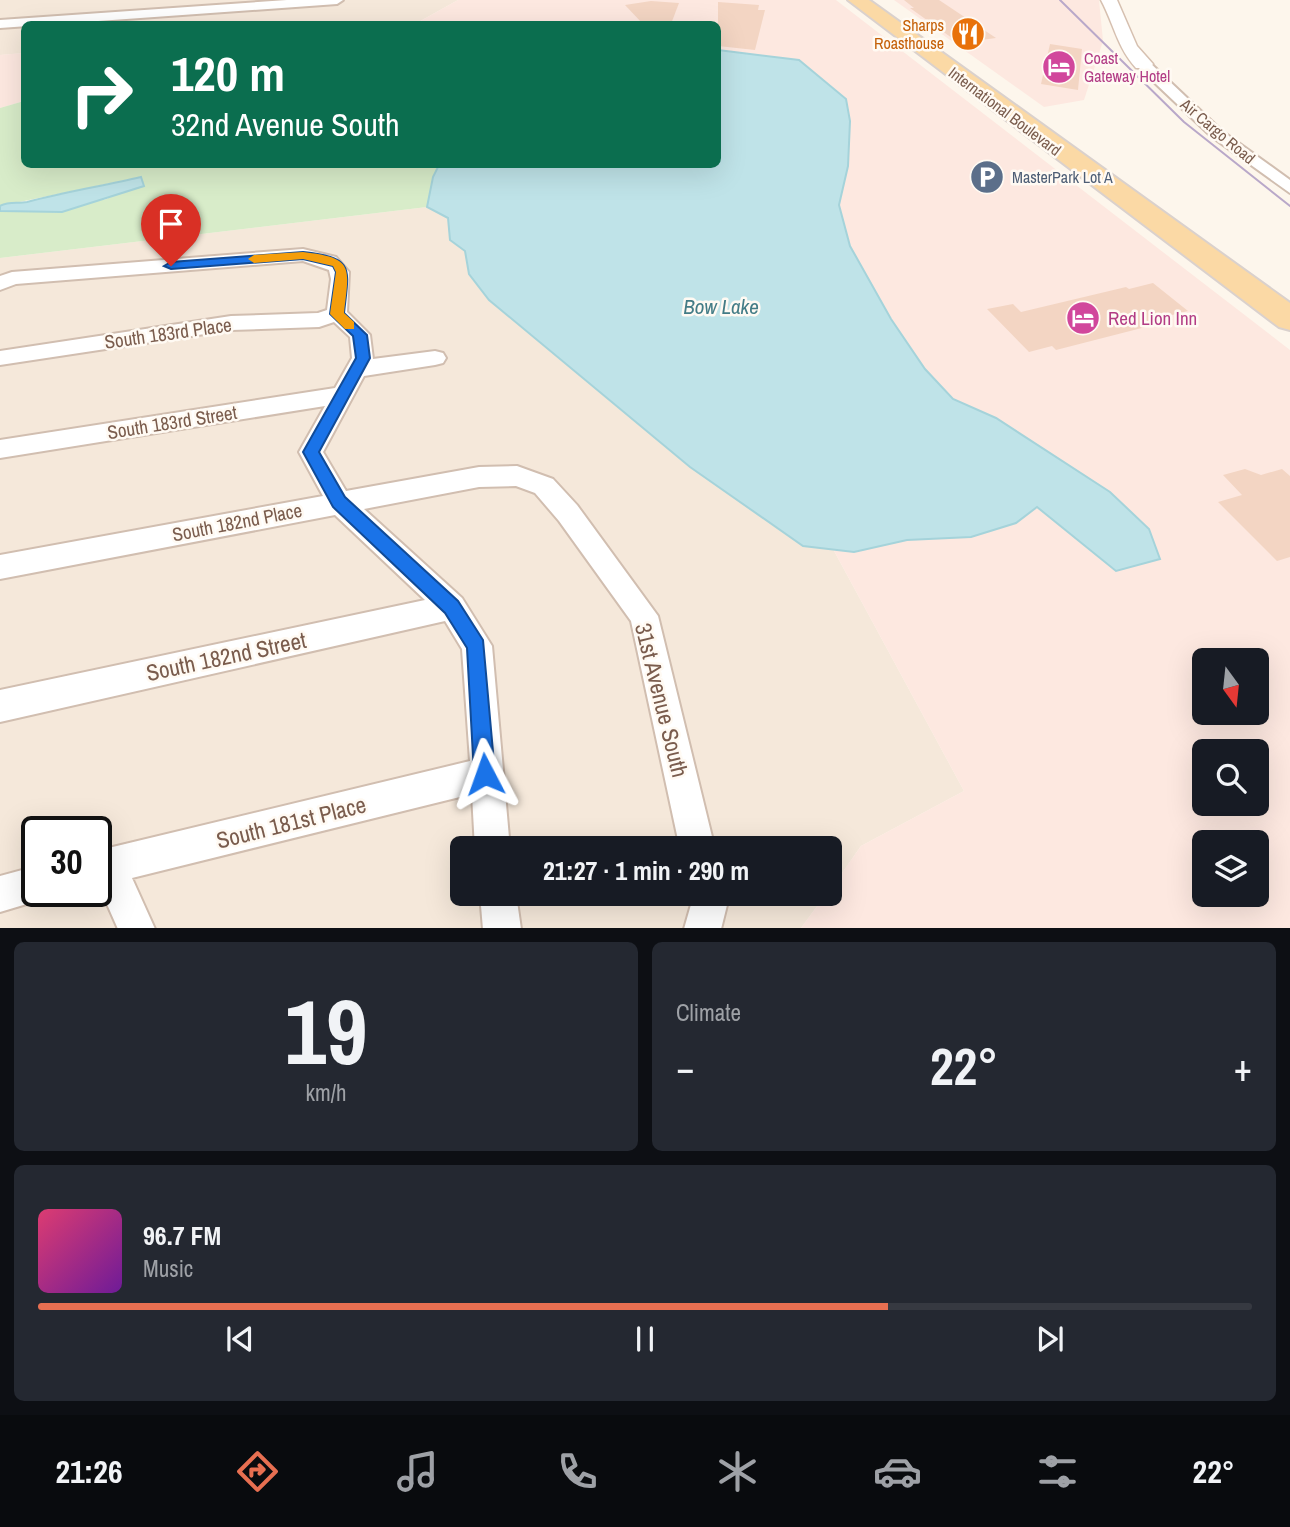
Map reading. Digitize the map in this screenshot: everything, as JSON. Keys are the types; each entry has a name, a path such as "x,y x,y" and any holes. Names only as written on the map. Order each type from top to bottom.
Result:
{"main road":[{"name":"International Boulevard","path":"857,0 1290,319"},
{"name":"International Boulevard","path":"878,0 1290,294"}],"street":[{"path":"42,21 337,0"},
{"name":"Air Cargo Road","path":"1110,0 1116,11 1125,45 1143,64 1217,134 1290,188"},
{"path":"0,24 21,23"},
{"path":"0,284 12,278 303,256 325,258 338,264 342,272 337,314 360,335 363,358 311,452 339,502 452,607 477,646 492,836"},
{"name":"South 183rd Place","path":"0,358 232,323 318,320 337,314"},
{"path":"358,369 435,358"},
{"name":"South 183rd Street","path":"0,449 344,395"},
{"name":"South 182nd Place","path":"0,567 339,502 479,478 517,476"},
{"name":"31st Avenue South","path":"517,476 544,486 568,513 644,616 695,836"},
{"name":"South 182nd Street","path":"0,706 452,607"},
{"name":"South 181st Place","path":"112,865 485,774"},
{"path":"112,885 136,928"},
{"path":"0,894 21,888"},
{"path":"500,906 502,928"},
{"path":"702,928 709,906"}],"shaded area":[{"path":"0,0 458,0 420,21 21,21 21,53 0,55"},
{"path":"458,0 836,0 1290,350 1290,928 801,928 817,906 842,906 842,873 861,846 964,791 833,549 854,552 907,540 971,537 1016,523 1037,507 1116,571 1160,559 1149,530 1110,492 996,418 953,399 925,369 891,319 850,246 839,205 850,121 799,61 721,50 721,21 420,21"},
{"path":"894,0 1099,0 1103,41 1084,100 1044,107"},
{"path":"21,53 21,102 0,108 0,55"},
{"path":"427,207 448,218 450,240 465,251 469,274 489,300 690,467 803,546 833,549 964,791 861,846 842,873 842,836 450,836 450,906 817,906 801,928 0,928 0,258"}],"green space":[{"path":"21,102 21,168 438,168 427,207 0,258 0,211 62,212 81,204 107,199 140,177 0,206 0,108"}],"water":[{"name":"Bow Lake","path":"721,50 799,60 846,99 850,121 848,166 839,205 850,246 891,319 925,369 953,399 996,418 1110,492 1149,529 1160,559 1116,571 1037,507 1016,523 971,537 907,540 854,552 803,546 690,467 489,300 469,274 465,251 450,240 448,218 427,207 438,168 721,168"},
{"path":"141,177 144,186 62,212 0,211 0,206 7,204"}],"building":[{"path":"904,0 939,0 996,38 959,43 910,8 914,8"},
{"path":"651,1 679,3 672,21 640,21 625,5"},
{"path":"718,2 759,5 758,10 765,10 755,50 721,46 721,21 718,21"},
{"name":"Coast Gateway Hotel","path":"1050,44 1082,49 1078,90 1041,84"},
{"name":"Red Lion Inn","path":"1153,283 1188,311 1168,316 1173,320 1056,350 1052,346 1029,352 987,309 1013,304 1021,312"},
{"path":"1245,469 1261,475 1282,469 1290,476 1290,557 1277,561 1218,502 1242,495 1223,475"}],"tram line":[{"path":"1060,0 1184,122 1290,206"}],"slow traffic":[{"path":"254,259 303,256 325,258 338,264 342,272 337,314 350,325"}],"place":[{"name":"Sharps Roasthouse","path":"968,34"},
{"name":"Coast Gateway Hotel","path":"1059,67"},
{"name":"MasterPark Lot A","path":"987,177"},
{"name":"Red Lion Inn","path":"1083,318"}],"route":[{"path":"171,266 303,256 325,258 338,264 342,272 337,314 360,335 363,358 311,452 339,502 452,607 477,646 485,774"}]}
